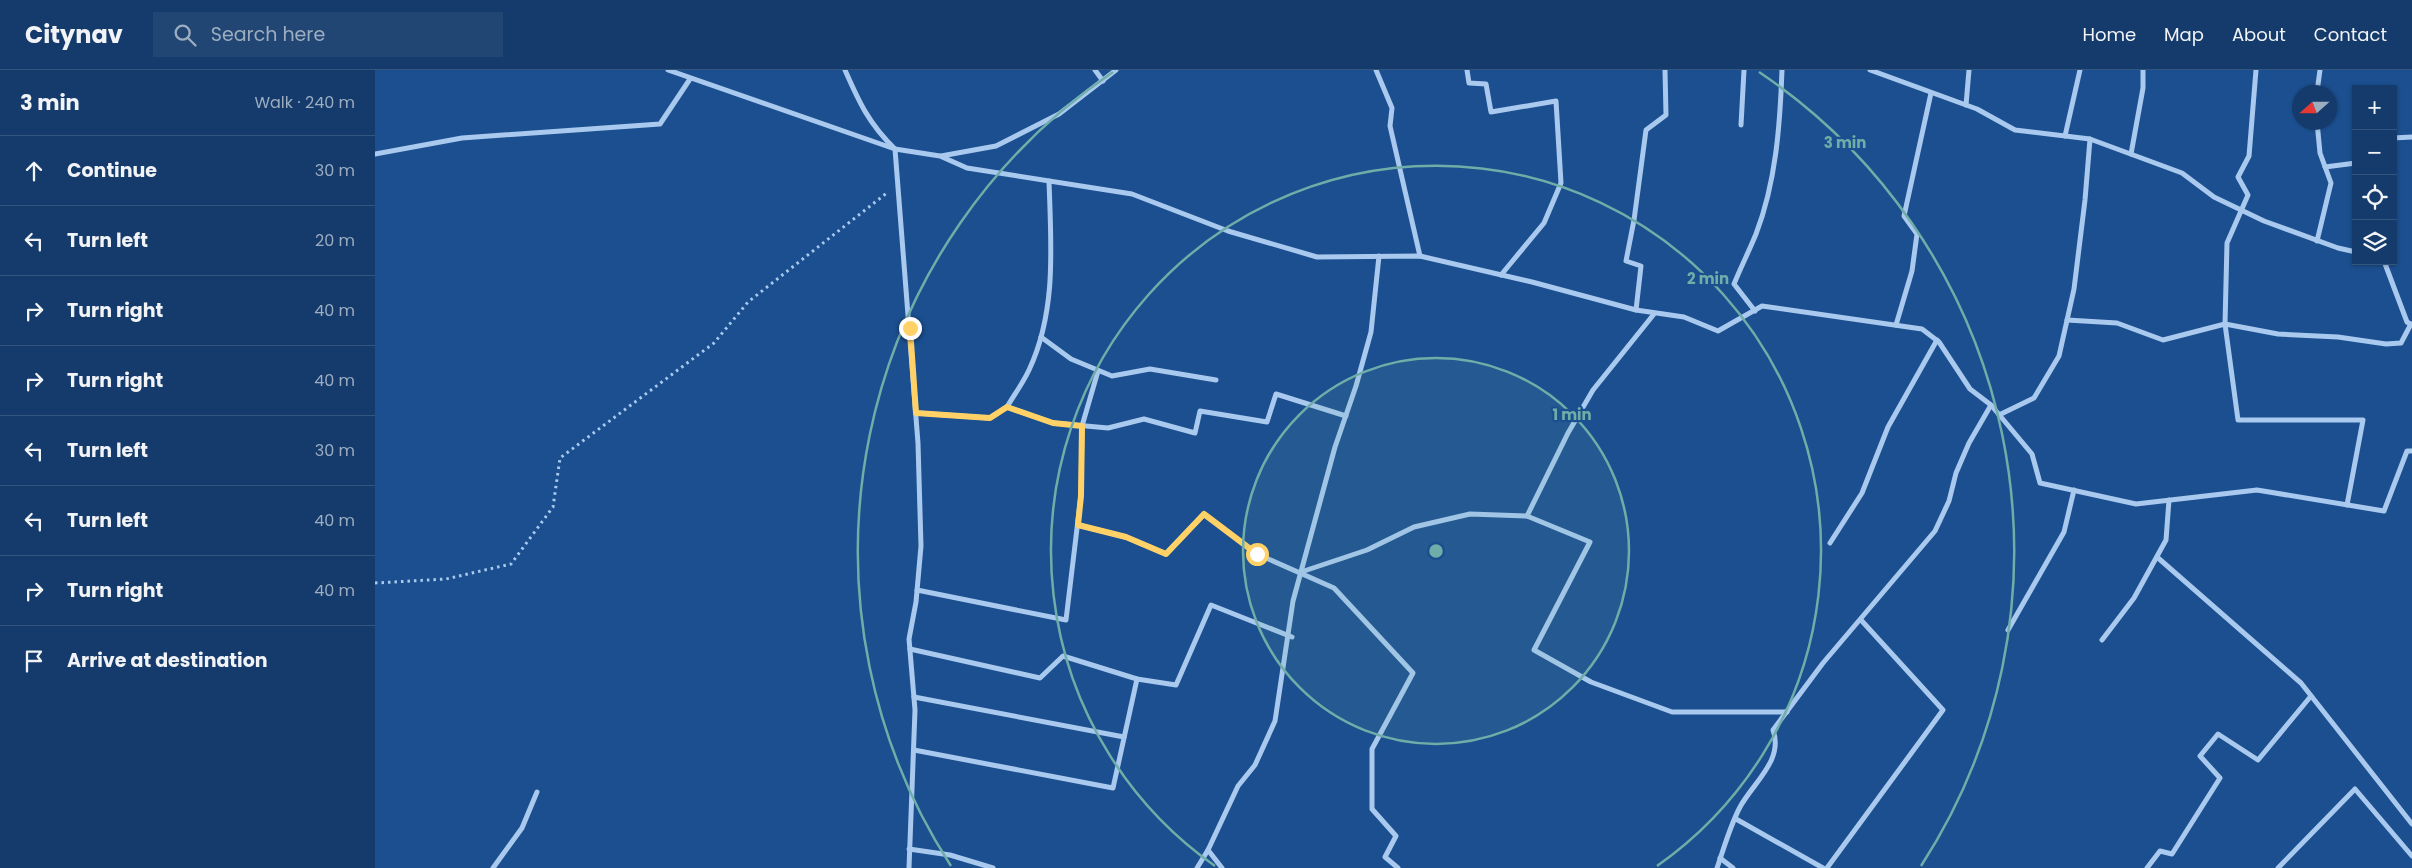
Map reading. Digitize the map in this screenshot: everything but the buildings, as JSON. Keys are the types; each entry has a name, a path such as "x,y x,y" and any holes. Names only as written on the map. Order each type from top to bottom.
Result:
{"street":[{"path":"667,70 895,150 940,156 967,168 1132,194 1228,231 1317,257 1420,256 1635,310 1684,317 1718,331 1762,306 1922,329 1937,340 1970,389 1991,406 2031,454 2040,483 2136,504 2257,490 2384,511 2407,451 2412,451"},
{"path":"845,70 862,110 876,131 895,150 916,413 921,546 917,590 909,638 914,697 914,750 909,868"},
{"path":"1095,70 1103,81"},
{"path":"940,156 996,146 1059,114 1115,70"},
{"path":"1376,70 1392,108 1390,126 1420,256"},
{"path":"1467,70 1469,83 1486,84 1491,112 1555,101 1561,183 1544,223 1501,275"},
{"path":"1635,310 1641,266 1626,261 1634,220 1646,130 1666,115 1665,70"},
{"path":"1741,125 1744,70"},
{"path":"1755,311 1733,284 1756,233 1771,178 1780,120 1782,70"},
{"path":"1870,70 1967,105 2015,130 2090,139 2182,173 2214,196 2242,210 2317,241 2352,251"},
{"path":"1967,105 1969,70"},
{"path":"2065,136 2080,70"},
{"path":"2131,154 2143,88 2143,70"},
{"path":"2256,70 2249,156 2238,177 2248,195 2227,243 2225,324 2238,420 2363,420 2347,505"},
{"path":"2318,85 2320,70"},
{"path":"375,154 462,138 660,124 690,79"},
{"path":"1896,325 1912,271 1917,234 1904,216 1931,93"},
{"path":"2317,241 2331,183 2320,153 2318,130"},
{"path":"2397,138 2412,137"},
{"path":"1999,416 2034,398 2059,356 2074,289 2090,139"},
{"path":"2325,167 2352,164"},
{"path":"916,413 990,418 1007,407 1029,370 1041,336 1052,274 1049,181"},
{"path":"1197,868 1208,850 1238,786 1255,765 1275,721 1290,636 1293,601 1371,332 1379,256"},
{"path":"2067,320 2117,323 2163,340 2225,324 2278,334 2338,337 2386,344 2401,343 2411,325 2407,322 2385,265"},
{"path":"1527,516 1568,433 1593,390 1654,314"},
{"path":"1041,336 1071,359 1112,376 1150,368 1216,380"},
{"path":"1830,543 1862,493 1888,427 1937,340"},
{"path":"917,590 1065,620 1081,496 1082,426 1098,371"},
{"path":"1007,407 1053,423 1108,428 1144,419 1195,432 1200,411 1267,422 1276,394 1346,416"},
{"path":"1717,868 1740,807 1770,765 1777,739 1773,730 1823,663 1935,531 1949,502 1956,473 1969,443 1991,406"},
{"path":"2008,630 2064,532 2074,490"},
{"path":"2102,640 2134,598 2166,540 2169,500"},
{"path":"1078,525 1126,537 1166,554 1204,514 1257,554 1334,588 1413,673 1372,749 1372,809 1396,836 1385,857 1398,868"},
{"path":"1301,572 1367,550 1414,527 1469,514 1527,516 1590,542 1534,650 1591,682 1672,712 1787,712"},
{"path":"2157,557 2301,683 2412,824"},
{"path":"910,649 1040,678 1063,656 1137,679 1176,685 1211,605 1290,636"},
{"path":"1736,819 1825,868 1943,710 1861,620"},
{"path":"914,750 1113,788 1137,679"},
{"path":"2147,868 2160,851 2172,854 2220,778 2199,756 2218,734 2259,760 2311,696"},
{"path":"914,697 1124,737"},
{"path":"2278,868 2355,789 2412,856"},
{"path":"493,868 522,828 537,792"},
{"path":"909,849 950,855 993,868"},
{"path":"1208,850 1221,868"},
{"path":"1720,858 1733,868"}],"path":[{"path":"375,583 446,579 511,564 553,507 559,458 665,377 714,343 748,302 897,185"}],"route":[{"path":"910,328 916,413 990,418 1007,407 1053,423 1082,426 1081,496 1078,525 1126,537 1166,554 1204,514 1257,554"}]}
